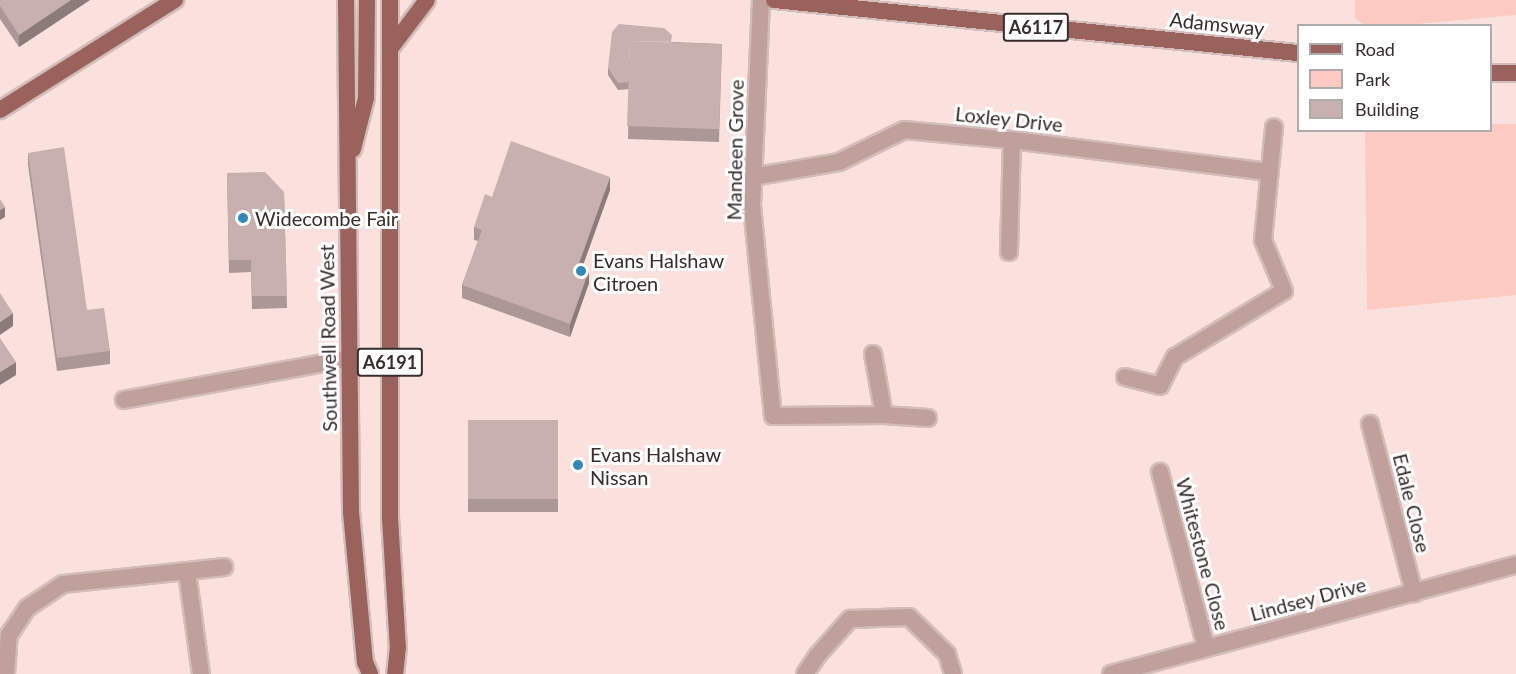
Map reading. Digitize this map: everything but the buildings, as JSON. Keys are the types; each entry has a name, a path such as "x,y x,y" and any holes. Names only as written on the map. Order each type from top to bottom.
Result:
{"main road":[{"path":"0,110 175,0"},
{"name":"Southwell Road West","path":"346,0 351,512 365,662 370,674"},
{"path":"348,170 366,98 367,0"},
{"name":"A6191","path":"390,0 390,518 398,647 395,674"},
{"path":"390,49 427,0"},
{"name":"Adamsway","path":"774,0 1297,53"},
{"path":"1492,72 1516,73"}],"street":[{"name":"Mandeen Grove","path":"760,0 752,206 773,416 884,415"},
{"path":"1125,377 1160,386 1175,357 1284,291 1263,240 1274,128"},
{"name":"Loxley Drive","path":"752,177 839,162 904,130 1012,140 1269,172"},
{"path":"1009,252 1012,140"},
{"path":"873,354 884,415 928,418"},
{"path":"124,400 350,358"},
{"name":"Edale Close","path":"1370,424 1414,593"},
{"name":"Whitestone Close","path":"1160,472 1206,647"},
{"name":"Lindsey Drive","path":"1111,674 1516,565"},
{"path":"6,674 9,635 27,608 63,584 224,567"},
{"path":"187,572 201,674"},
{"path":"805,674 817,656 850,619 909,617 947,654 953,674"}],"green space":[{"path":"1355,0 1516,0 1516,15 1416,24 1364,24 1355,18"},
{"path":"1492,124 1516,124 1516,295 1367,310 1365,132 1492,132"}],"place":[{"name":"Widecombe Fair","path":"243,218"},
{"name":"Evans Halshaw Citroen","path":"581,271"},
{"name":"Evans Halshaw Nissan","path":"578,465"}]}
